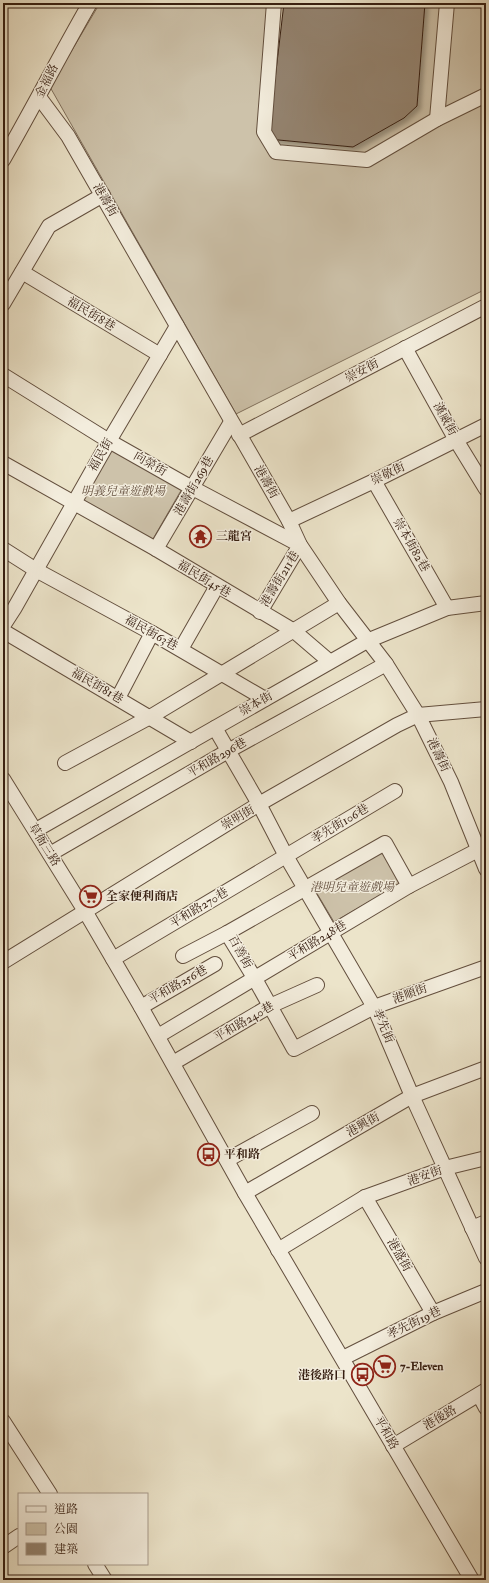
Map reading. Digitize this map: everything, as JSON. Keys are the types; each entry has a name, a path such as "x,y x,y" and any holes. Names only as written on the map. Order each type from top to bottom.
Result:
{"street":[{"name":"金福路","path":"3,160 90,3"},
{"path":"274,3 264,132 276,152 366,160 437,119 486,95"},
{"path":"437,119 447,3"},
{"name":"港壽街","path":"39,97 68,136 103,196 288,521 300,545 339,603 386,664 418,715 451,782 486,869"},
{"path":"3,304 49,226 103,196"},
{"name":"福民街8巷","path":"22,272 160,355"},
{"name":"崇安街","path":"239,435 486,306"},
{"name":"福民街","path":"3,626 177,326"},
{"name":"漢威街","path":"406,348 456,440 486,489"},
{"name":"向榮街","path":"3,375 109,441 192,488 300,545"},
{"name":"港壽街269巷","path":"156,549 231,422"},
{"name":"崇敬街","path":"288,521 374,481 486,425"},
{"name":"福民街45巷","path":"3,463 156,549 294,631 329,661"},
{"name":"崇本街82巷","path":"374,481 447,608"},
{"name":"港壽街211巷","path":"260,612 300,545"},
{"name":"福民街63巷","path":"3,549 36,570 152,633 265,699"},
{"path":"181,650 216,586"},
{"path":"65,763 150,717 339,603"},
{"name":"崇本街","path":"36,830 367,640 447,608 486,603"},
{"name":"福民街81巷","path":"3,631 191,742"},
{"path":"118,698 152,633"},
{"name":"平和路296巷","path":"50,854 228,751 386,664"},
{"name":"崇明街","path":"3,962 260,804 397,725 418,715 486,709"},
{"name":"孝先街","path":"215,728 260,804 304,888 374,1007 412,1096 486,1258"},
{"name":"草衙三路","path":"3,779 85,911"},
{"name":"孝先街106巷","path":"286,856 395,791"},
{"name":"百善街","path":"294,1049 255,978 227,933 385,843 409,886"},
{"name":"平和路248巷","path":"158,1036 409,886 478,850"},
{"name":"平和路270巷","path":"113,959 286,856"},
{"name":"平和路","path":"85,911 158,1036 245,1193 472,1580"},
{"path":"183,956 227,933"},
{"name":"平和路256巷","path":"141,1007 215,964"},
{"name":"港順街","path":"294,1049 374,1007 486,967"},
{"name":"平和路240巷","path":"173,1063 270,1006 318,985"},
{"name":"港興街","path":"245,1193 412,1096 486,1068"},
{"path":"226,1160 312,1112"},
{"name":"港安街","path":"278,1250 366,1197 445,1168 486,1158"},
{"name":"港盛街","path":"366,1197 432,1313"},
{"path":"472,1228 486,1222"},
{"name":"孝先街19巷","path":"343,1358 432,1313 486,1291"},
{"path":"482,1392 486,1408"},
{"name":"港後路","path":"393,1446 482,1392"},
{"path":"3,1421 49,1493"},
{"path":"3,1547 18,1537"},
{"path":"96,1565 105,1580"}],"green space":[{"path":"100,3 486,3 486,289 236,414 50,87"},
{"name":"明義兒童遊戲場","path":"111,446 183,487 150,544 78,503"},
{"name":"港明兒童遊戲場","path":"383,844 405,881 334,922 312,885"}],"building":[{"path":"284,3 425,3 417,106 404,118 353,147 268,139"}],"place":[{"name":"三龍宮","path":"201,536"},
{"name":"全家便利商店","path":"90,896"},
{"name":"平和路","path":"209,1154"},
{"name":"7-Eleven","path":"385,1366"},
{"name":"港後路口","path":"362,1375"}]}
